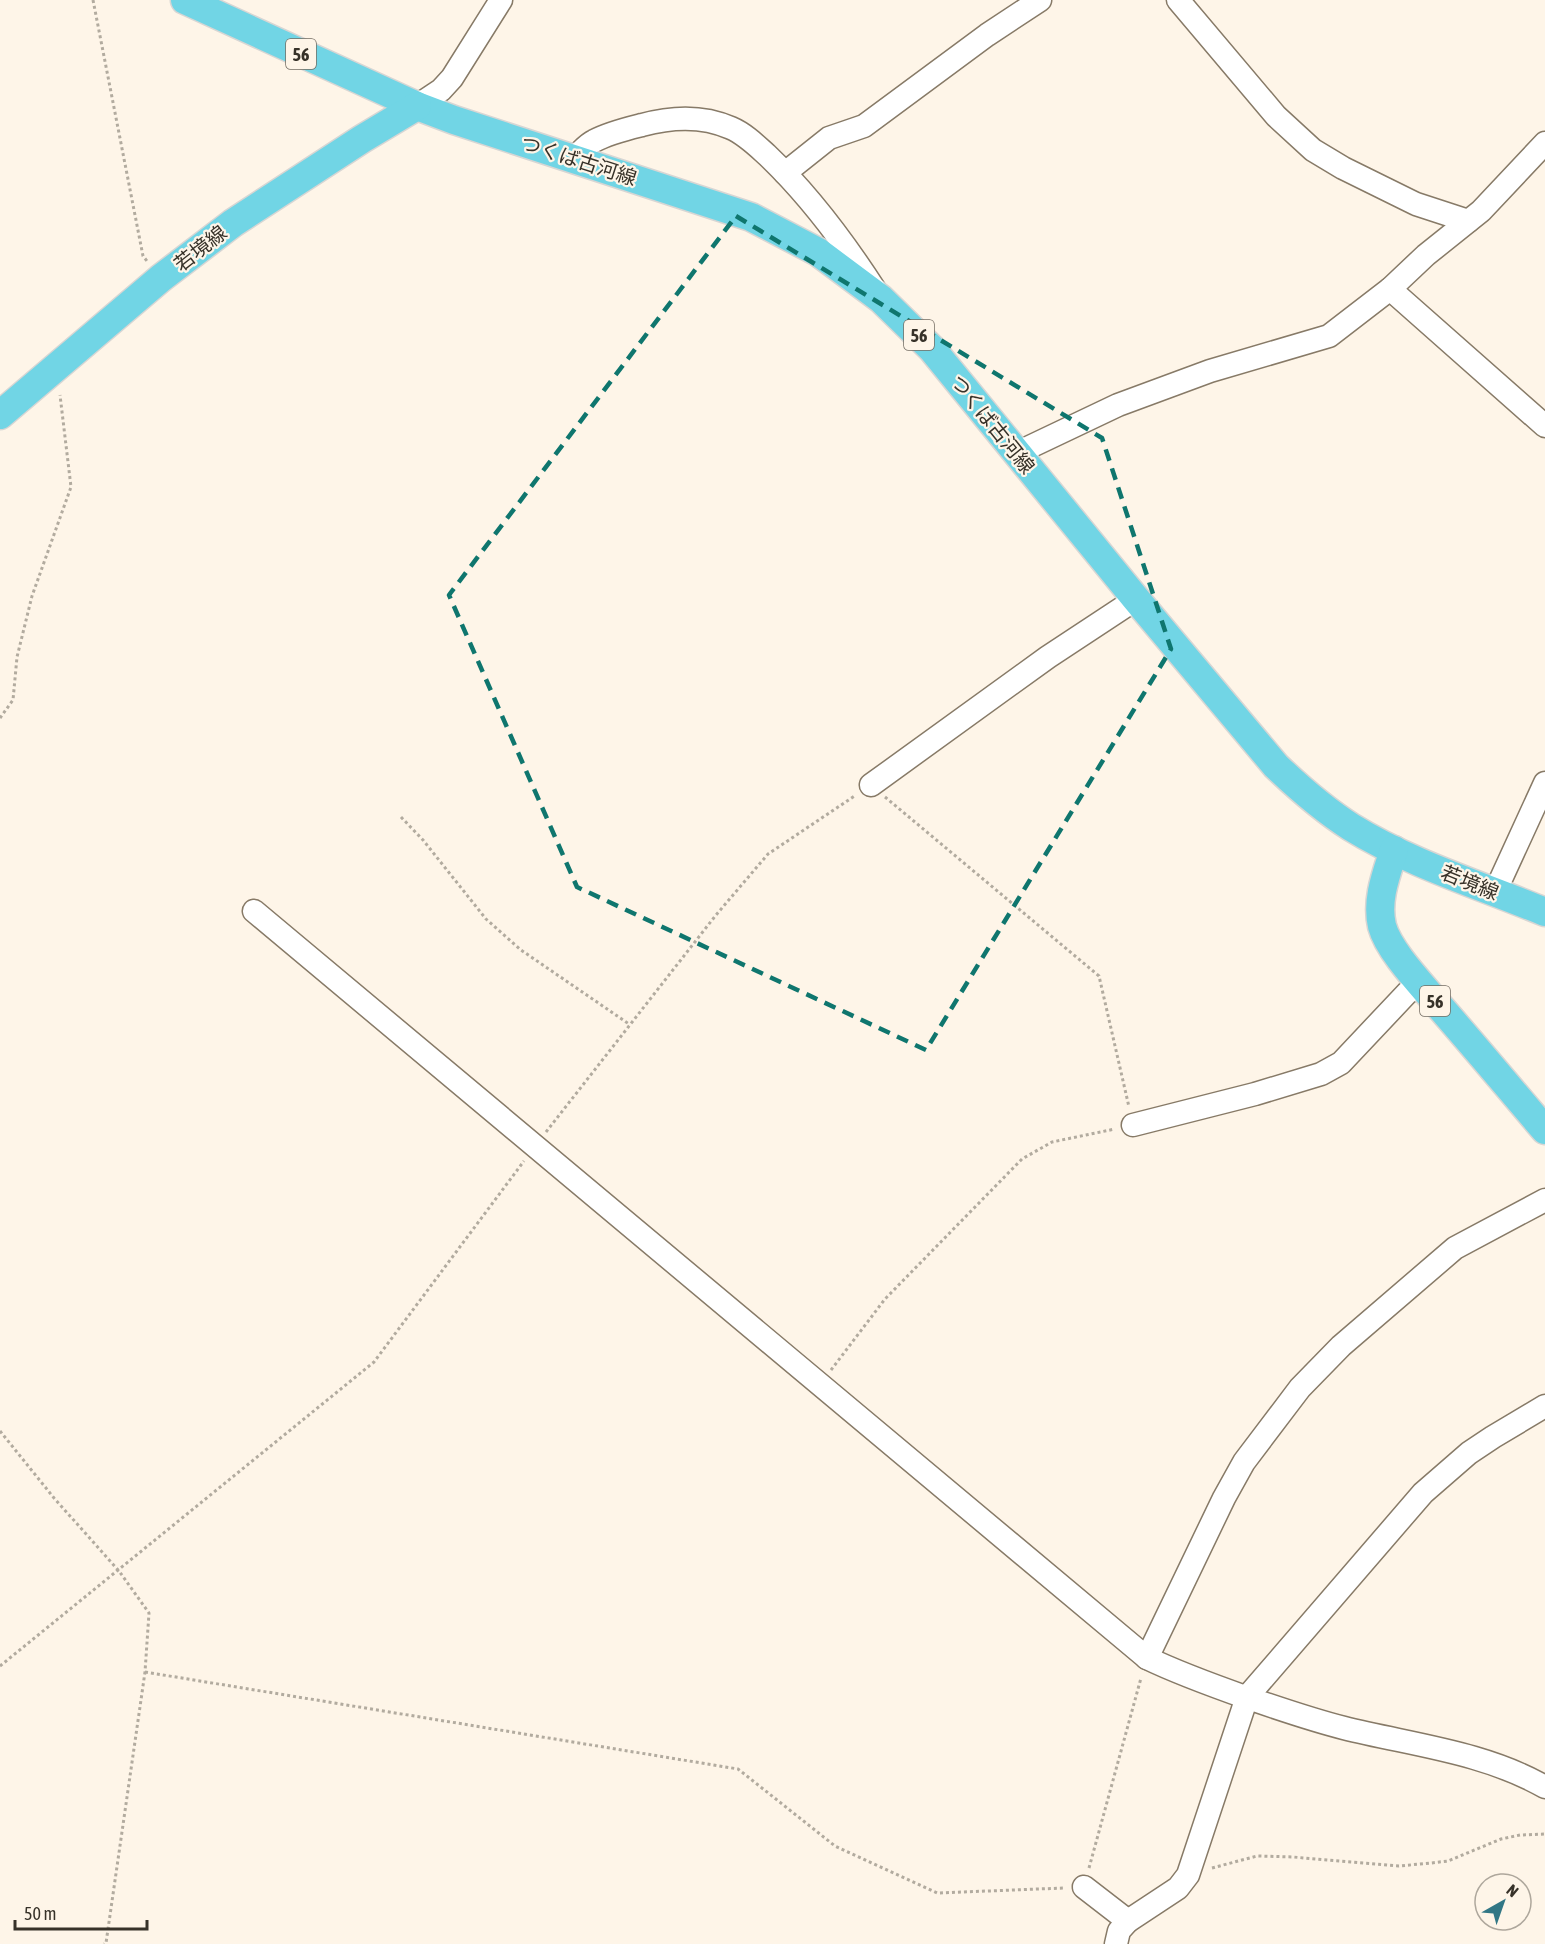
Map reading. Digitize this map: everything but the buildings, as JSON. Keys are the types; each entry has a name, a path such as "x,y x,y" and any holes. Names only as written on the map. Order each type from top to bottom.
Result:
{"main road":[{"name":"つくば古河線","path":"185,0 417,106 751,217 818,252 881,298 932,349 1276,766 1327,810 1394,850"},
{"name":"若境線","path":"0,415 161,278 233,223 417,106"},
{"name":"若境線","path":"1394,850 1545,912"},
{"name":"56","path":"1394,850 1379,908 1389,941 1420,983 1545,1130"}],"street":[{"path":"417,106 441,90 452,78 501,0"},
{"path":"785,172 829,138 864,126 987,34 1040,0"},
{"path":"1178,0 1276,116 1313,150 1343,168 1416,204 1468,221"},
{"path":"574,158 593,141 624,129 666,119 694,119 731,128 750,140 785,172 845,244 881,298"},
{"path":"1017,453 1118,405 1210,370 1329,336 1390,289 1426,255 1481,211 1545,143"},
{"path":"1390,289 1545,426"},
{"path":"871,785 1048,657 1136,599"},
{"path":"1495,892 1545,783"},
{"path":"254,911 1147,1658 1180,1674 1342,1728 1466,1756 1526,1776 1545,1787"},
{"path":"1133,1125 1255,1094 1321,1074 1341,1063 1407,993 1420,983"},
{"path":"1147,1658 1244,1462 1300,1388 1341,1346 1455,1248 1545,1200"},
{"path":"1116,1944 1119,1931 1128,1920 1178,1887 1188,1875 1240,1712 1247,1697 1423,1493 1469,1453 1545,1406"},
{"path":"1084,1887 1128,1920"}],"path":[{"path":"93,0 143,256 161,278"},
{"path":"0,718 13,700 17,657 32,596 71,487 57,366"},
{"path":"0,1666 374,1362 535,1147 716,915 768,855 871,785 1099,976 1133,1125 1052,1142 1022,1159 885,1299 820,1383"},
{"path":"401,817 423,840 486,919 521,950 629,1025"},
{"path":"0,1431 54,1498 119,1571 149,1613 145,1672 108,1931 104,1944"},
{"path":"145,1672 738,1769 835,1846 937,1893 1084,1887 1147,1658"},
{"path":"1188,1875 1257,1856 1399,1866 1431,1863 1448,1861 1501,1839 1520,1835 1545,1834"}],"highlighted area":[{"path":"736,216 1102,438 1171,649 926,1050 577,887 449,595"}]}
